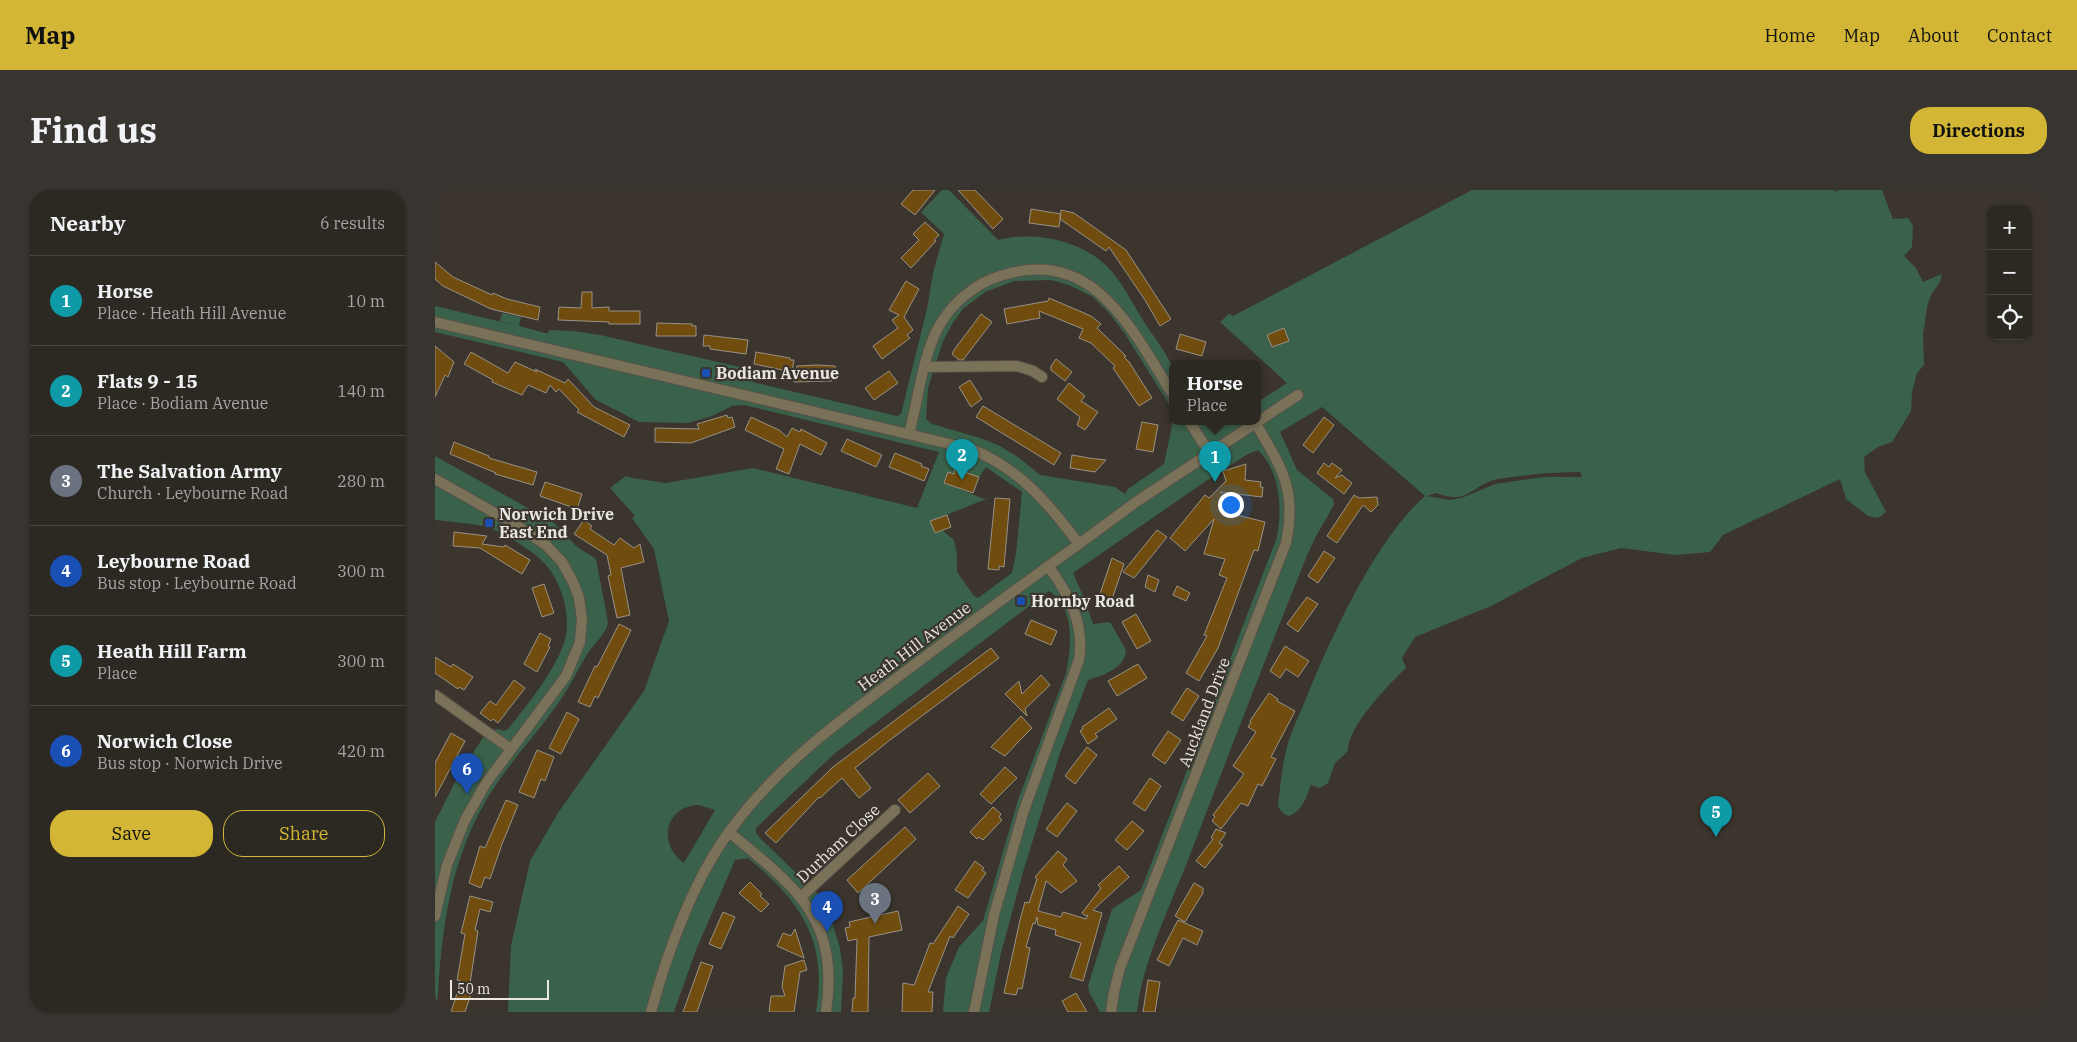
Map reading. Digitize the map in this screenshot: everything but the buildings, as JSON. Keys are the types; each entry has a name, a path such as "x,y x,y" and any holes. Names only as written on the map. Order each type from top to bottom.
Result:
{"street":[{"path":"909,434 925,367 935,335 941,323 965,295 983,283 1007,274 1031,270 1049,271 1079,279 1091,285 1110,301 1132,331 1169,389"},
{"path":"435,322 971,449 1005,466 1025,482 1043,499 1079,544"},
{"path":"925,367 1017,366 1033,371 1042,377"},
{"name":"Heath Hill Avenue","path":"1261,421 1298,395"},
{"path":"1192,425 1211,454"},
{"name":"Heath Hill Avenue","path":"651,1012 665,966 682,922 708,865 729,832 767,785 832,727 985,611 1136,502 1254,425"},
{"name":"Auckland Drive","path":"1111,1012 1120,968 1286,543 1290,508 1286,484 1275,455 1257,425"},
{"path":"435,479 516,525 546,545 562,562 579,598 581,631 580,642 572,666 543,709 486,782 465,820 449,861 435,916"},
{"path":"974,1012 994,915 1024,810 1079,660 1081,638 1072,606 1065,590 1048,566"},
{"path":"435,695 511,748"},
{"name":"Durham Close","path":"801,897 895,810"},
{"path":"729,832 782,876 801,897 817,926 826,954 829,978 826,1012"}],"green space":[{"path":"942,190 949,190 998,240 1029,236 1060,241 1090,253 1102,262 1118,279 1169,361 1169,404 1125,334 1109,313 1093,297 1069,285 1051,280 1014,281 985,292 963,309 952,324 943,341 928,388 926,419 932,424 998,445 1018,457 1040,475 1115,487 1125,494 1128,489 1164,464 1172,425 1261,425 1261,400 1287,383 1220,322 1229,314 1233,316 1472,190 1834,190 1834,192 1839,190 1882,190 1893,219 1908,218 1913,226 1912,247 1904,256 1916,268 1923,282 1942,274 1927,307 1923,335 1924,365 1917,373 1912,392 1911,411 1892,442 1878,447 1864,457 1865,472 1886,512 1878,518 1868,516 1846,499 1840,479 1723,535 1710,552 1676,555 1621,548 1582,558 1491,606 1415,637 1402,658 1406,668 1361,718 1354,730 1348,751 1335,763 1328,783 1320,788 1311,785 1301,807 1289,816 1284,814 1278,807 1284,762 1291,735 1315,676 1341,620 1372,564 1389,538 1425,496 1322,407 1280,432 1297,470 1333,499 1334,505 1306,558 1159,932 1145,973 1137,1012 1100,1012 1089,992 1088,986 1112,909 1141,890 1276,540 1279,505 1276,480 1266,459 1258,450 1248,454 1203,483 1073,573 1093,624 1110,622 1126,650 1125,657 1117,667 1088,680 1060,753 1023,872 1001,953 989,1012 943,1012 946,978 959,947 983,921 1018,800 1066,673 1070,651 1067,617 1057,598 1049,591 834,754 756,828 756,833 761,839 819,895 831,919 840,948 843,971 841,1012 816,1012 819,987 818,964 814,943 806,924 796,907 783,891 748,858 735,860 696,950 674,1012 508,1012 511,946 530,861 558,813 644,691 669,621 654,549 632,518 635,516 610,488 626,476 666,483 753,468 917,508 939,452 744,405 732,406 712,416 688,423 639,422 596,400 563,362 435,332 435,306 518,326 500,321 502,313 521,317 519,326 545,333 548,333 549,330 600,335 744,368 753,378 752,382 897,416 901,414 927,309 933,273 944,234 921,212","holes":["986,467 1022,492 1016,554 1012,573 978,598 974,596 957,572 957,555 954,540 931,521 991,497 984,499 945,483 954,474 956,469 979,477","1580,472 1582,477 1544,477 1495,484 1464,497 1450,500 1427,496 1436,493 1447,496 1463,496 1482,485 1498,479","699,805 715,810 684,863 675,855 670,846 668,837 669,827 672,819 679,812 687,807"]},
{"path":"435,456 553,522 576,546 596,559 608,622 605,631 589,652 561,699 495,786 479,812 467,839 450,895 441,953 437,1012 435,1012 435,822 458,776 486,733 497,729 504,731 508,729 546,679 563,646 567,625 565,603 557,582 545,564 533,553 508,537 487,527 435,520"}],"place":[{"name":"Bodiam Avenue","path":"706,373"},
{"name":"Flats 9 - 15","path":"962,480"},
{"name":"Horse","path":"1215,482"},
{"name":"Norwich Drive East End","path":"489,523"},
{"name":"Hornby Road","path":"1021,601"},
{"name":"Norwich Close","path":"467,794"},
{"name":"Heath Hill Farm","path":"1716,837"},
{"name":"The Salvation Army","path":"875,924"},
{"name":"Leybourne Road","path":"827,932"}]}
